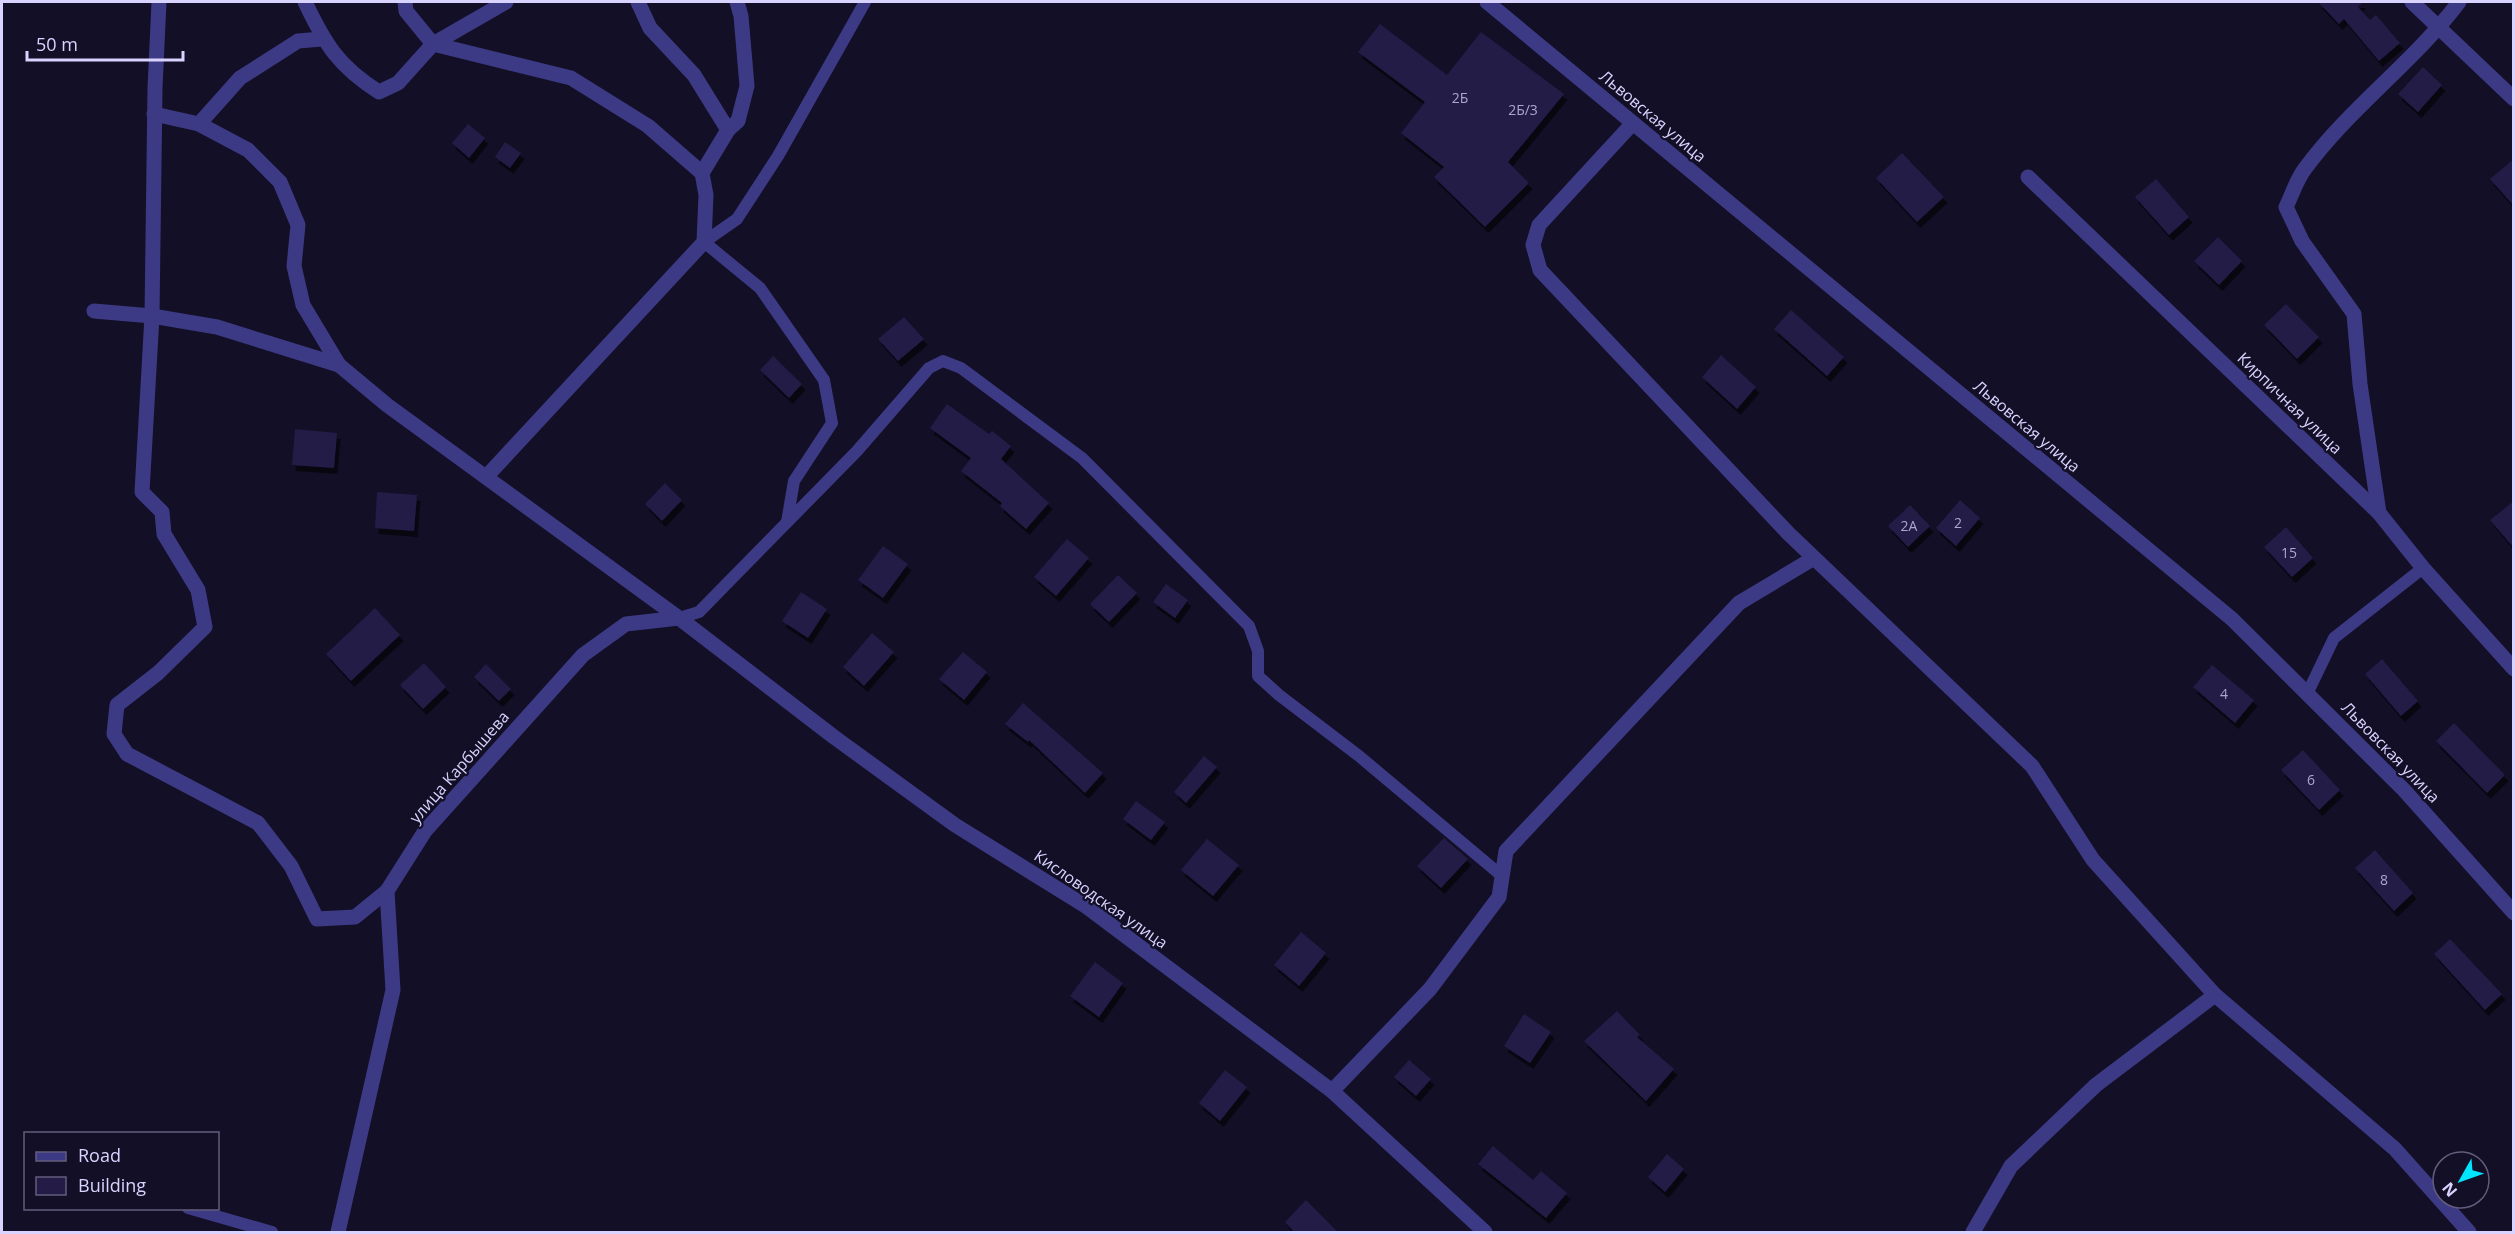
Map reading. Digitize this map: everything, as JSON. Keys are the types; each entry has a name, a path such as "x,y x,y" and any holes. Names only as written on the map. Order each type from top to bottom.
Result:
{"street":[{"path":"152,316 154,114 159,2"},
{"path":"305,2 322,39 353,75 379,92 398,83 433,44 506,2"},
{"path":"405,2 406,11 433,44 571,78 648,126 702,173"},
{"path":"638,2 650,28 694,75 728,130"},
{"path":"486,477 704,242 705,195 702,173 728,130 738,121 747,86 741,16 737,2"},
{"name":"Львовская улица","path":"1487,2 2232,619 2308,692 2404,790 2514,913"},
{"path":"2412,2 2514,99"},
{"path":"2379,513 2360,384 2354,314 2302,241 2286,207 2302,172 2343,123 2439,29 2459,2"},
{"path":"198,124 240,78 298,41 322,39"},
{"path":"154,114 198,124 248,150 280,182 298,225 294,266 303,305 339,365"},
{"path":"1633,123 1539,225 1533,245 1540,270 1814,558 2032,766 2093,860 2215,995 2395,1149 2469,1233"},
{"name":"Кирпичная улица","path":"2028,177 2379,513 2423,568 2514,669"},
{"path":"94,311 152,316 218,327 339,365"},
{"name":"улица Карбышева","path":"152,316 142,492 162,512 164,534 198,590 205,627 158,673 117,705 114,734 127,754 258,822 291,866 317,919 355,917 387,891 425,831 583,655 626,624 679,618"},
{"name":"Кисловодская улица","path":"339,365 387,405 679,618 834,737 955,825 1087,908 1332,1091 1485,1233"},
{"path":"1332,1091 1430,989 1499,897 1506,851 1739,603 1814,558"},
{"path":"338,1233 393,990 387,891"},
{"path":"1973,1233 2011,1167 2096,1085 2215,995"}],"lane":[{"path":"786,524 795,481 832,423 824,381 760,288 704,242 737,219 778,156 865,2"},
{"path":"679,618 699,612 857,451 929,368 943,361 961,368 1082,458 1249,626 1258,651 1258,676 1359,756 1502,876"},
{"path":"2308,692 2334,638 2423,568"},
{"path":"192,1210 272,1233"}],"building":[{"path":"2318,2 2363,2 2358,7 2370,20 2376,15 2400,43 2379,61 2344,19 2339,24"},
{"path":"1380,24 1447,75 1481,32 1564,94 1508,162 1529,183 1485,227 1434,177 1444,167 1401,133 1425,102 1358,52"},
{"path":"2423,67 2442,85 2418,112 2398,94"},
{"path":"468,124 485,138 469,158 452,143"},
{"path":"505,142 521,153 510,168 495,157"},
{"path":"1902,153 1944,197 1917,222 1876,178"},
{"path":"2514,159 2514,206 2490,179"},
{"path":"2156,179 2189,217 2169,235 2135,197"},
{"path":"2218,237 2242,261 2219,285 2194,261"},
{"path":"2286,304 2319,337 2297,359 2264,325"},
{"path":"1791,310 1844,357 1827,376 1774,329"},
{"path":"904,317 924,339 898,361 878,339"},
{"path":"1721,355 1756,387 1737,409 1702,377"},
{"path":"773,356 802,384 789,398 760,370"},
{"path":"947,404 989,434 992,431 1011,446 1001,459 1049,503 1026,529 1000,506 1002,503 961,471 971,458 930,428"},
{"path":"295,429 337,433 334,468 292,465"},
{"path":"665,483 682,500 662,521 645,504"},
{"path":"377,492 417,495 414,531 375,528"},
{"path":"1960,500 1980,518 1956,546 1936,528"},
{"path":"2514,501 2514,548 2490,520"},
{"path":"1910,505 1930,526 1908,547 1888,526"},
{"path":"2286,527 2313,558 2292,577 2264,547"},
{"path":"1067,539 1089,558 1056,596 1034,577"},
{"path":"883,546 908,564 883,598 858,580"},
{"path":"1118,575 1137,593 1109,622 1090,604"},
{"path":"1166,584 1188,600 1175,618 1153,602"},
{"path":"801,592 827,609 808,638 782,621"},
{"path":"375,608 400,635 351,681 326,654"},
{"path":"872,633 894,652 864,686 843,667"},
{"path":"963,652 987,672 964,700 939,679"},
{"path":"2382,659 2418,701 2401,716 2365,674"},
{"path":"424,663 446,687 423,709 400,685"},
{"path":"486,664 511,689 499,701 474,677"},
{"path":"2212,665 2254,700 2235,723 2193,687"},
{"path":"1023,703 1103,773 1085,793 1029,740 1028,742 1005,724"},
{"path":"2454,723 2505,775 2487,793 2436,741"},
{"path":"2303,750 2340,790 2319,810 2281,770"},
{"path":"1204,756 1217,767 1186,803 1174,792"},
{"path":"1136,801 1165,822 1151,840 1123,819"},
{"path":"1444,838 1468,859 1441,888 1417,866"},
{"path":"1207,839 1239,865 1213,896 1181,870"},
{"path":"2375,850 2413,893 2394,911 2355,868"},
{"path":"1301,932 1326,953 1299,986 1274,965"},
{"path":"2450,939 2502,994 2485,1010 2434,954"},
{"path":"1095,962 1123,983 1099,1017 1070,996"},
{"path":"1617,1011 1640,1035 1637,1037 1674,1069 1646,1101 1584,1041"},
{"path":"1524,1014 1551,1032 1530,1063 1504,1046"},
{"path":"1409,1060 1431,1079 1416,1096 1394,1077"},
{"path":"1225,1070 1247,1087 1220,1121 1199,1103"},
{"path":"1493,1146 1533,1180 1541,1171 1567,1193 1546,1218 1478,1164"},
{"path":"1667,1154 1684,1169 1665,1192 1648,1177"},
{"path":"1306,1200 1339,1233 1295,1233 1285,1222"}]}
